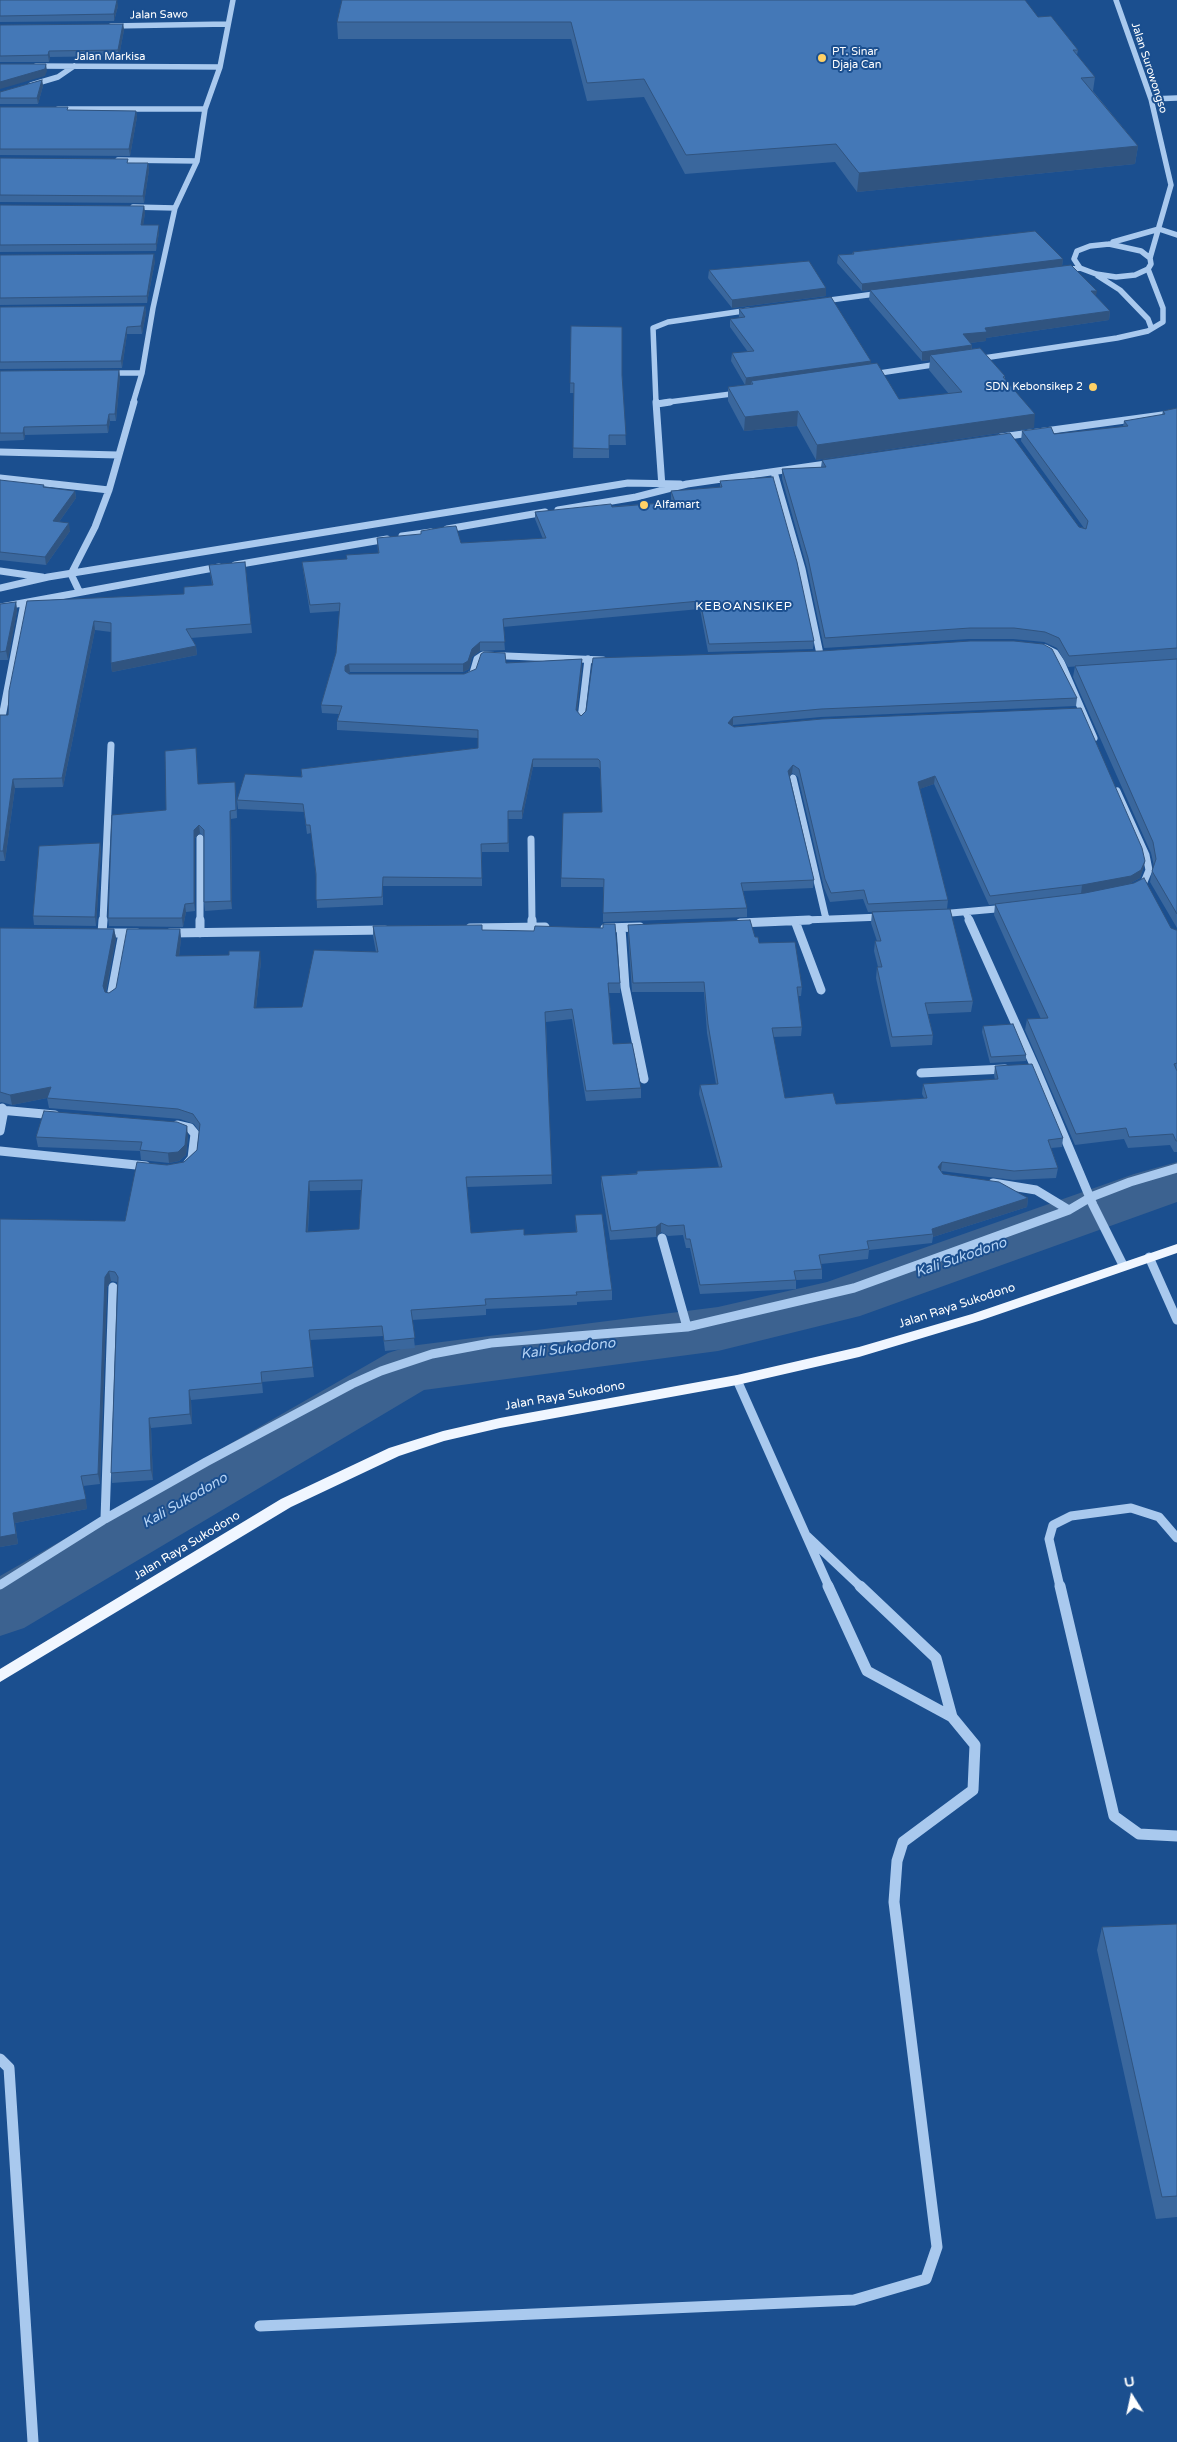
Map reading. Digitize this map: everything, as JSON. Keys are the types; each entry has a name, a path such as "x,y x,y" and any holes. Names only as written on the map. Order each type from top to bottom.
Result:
{"main road":[{"name":"Jalan Raya Sukodono","path":"0,1676 286,1504 332,1480 394,1452 443,1436 500,1423 737,1380 859,1352 977,1317 1123,1265 1177,1248"}],"street":[{"path":"71,574 95,527 110,490 142,373 153,308 175,208 197,161 205,109 220,67 233,0"},
{"name":"Jalan Surowongso","path":"1116,0 1151,99 1174,185 1148,269"},
{"name":"Jalan Sawo","path":"109,26 228,24"},
{"name":"Jalan Markisa","path":"28,66 220,67"},
{"path":"25,86 58,77 74,66"},
{"path":"1151,99 1177,98"},
{"path":"49,109 205,109"},
{"path":"108,160 197,161"},
{"path":"126,207 175,208"},
{"path":"1080,268 1074,259 1078,251 1090,246 1109,244 1159,229 1177,235"},
{"path":"1109,244 1134,248 1150,258"},
{"path":"156,256 165,256"},
{"path":"1058,271 1080,268 1096,274 1120,290 1148,319 1151,328"},
{"path":"974,359 1132,336 1163,322 1163,308 1148,269 1135,275 1125,276 1096,274"},
{"path":"812,302 891,292"},
{"path":"143,308 153,308"},
{"path":"663,491 660,483 652,340 653,328 668,322 754,310"},
{"path":"868,374 945,364"},
{"path":"104,373 142,373"},
{"path":"657,404 744,392"},
{"path":"993,438 1177,413"},
{"path":"1011,436 1016,443"},
{"path":"0,452 118,456"},
{"path":"0,607 79,591 636,497 687,484 841,462"},
{"path":"774,472 802,569 820,654"},
{"path":"0,478 110,490"},
{"path":"0,588 48,577 628,483 687,484"},
{"path":"0,571 48,577"},
{"path":"71,574 79,591"},
{"path":"2,717 24,603"},
{"path":"1037,646 1055,654 1066,672 1098,747"},
{"path":"810,654 830,653"},
{"path":"458,678 473,673 477,659 483,655 615,660"},
{"path":"581,719 588,660"},
{"path":"1066,672 1075,672"},
{"path":"1074,712 1083,711"},
{"path":"111,745 98,933 142,933"},
{"path":"793,778 826,919"},
{"path":"1113,782 1146,855 1149,870 1146,886 1123,891"},
{"path":"200,838 200,933"},
{"path":"531,839 532,927"},
{"path":"929,915 1014,907"},
{"path":"966,913 1092,1201 1123,1265"},
{"path":"727,924 892,916"},
{"path":"795,922 821,990"},
{"path":"594,928 650,927"},
{"path":"464,928 558,928"},
{"path":"621,928 626,995 644,1079"},
{"path":"162,933 396,930"},
{"path":"111,997 123,933"},
{"path":"1026,1068 1035,1067"},
{"path":"921,1073 1016,1068"},
{"path":"0,1132 1,1109 63,1115"},
{"path":"170,1124 190,1128 195,1134 192,1158 182,1167"},
{"path":"0,1151 160,1168"},
{"path":"0,1586 105,1519 206,1462 352,1384 381,1371 432,1354 491,1343 687,1327 854,1288 1069,1210 1130,1182 1177,1168"},
{"path":"981,1181 1036,1190 1069,1210"},
{"path":"662,1238 687,1327"},
{"path":"1149,1257 1176,1315"},
{"path":"105,1519 113,1287"},
{"path":"260,2326 854,2300 926,2278 937,2247 894,1902 896,1861 902,1842 973,1790 975,1745 952,1717 867,1671 741,1393 737,1380"},
{"path":"1177,1538 1159,1517 1131,1508 1071,1516 1053,1525 1049,1539 1114,1816 1139,1834 1177,1836"},
{"path":"807,1536 936,1658 952,1717"},
{"path":"0,2059 9,2068 33,2442"}],"building":[{"path":"0,0 117,0 114,14 0,16"},
{"path":"342,0 1025,0 1038,17 1051,16 1078,50 1073,50 1095,77 1081,78 1138,146 859,173 836,144 686,155 644,79 587,83 571,22 337,22"},
{"path":"123,24 118,50 49,51 48,55 0,56 0,25"},
{"path":"0,64 46,64 45,69 0,82"},
{"path":"42,80 37,98 0,98 0,92"},
{"path":"0,107 68,107 67,110 136,111 129,149 0,149"},
{"path":"0,158 128,159 127,163 148,163 143,196 0,195"},
{"path":"0,205 144,206 141,225 159,225 156,244 0,245"},
{"path":"1035,231 1063,259 862,284 838,255 854,254 853,252"},
{"path":"154,254 147,296 0,298 0,255"},
{"path":"809,261 826,288 732,300 709,270"},
{"path":"1071,265 1097,291 1091,291 1110,311 985,328 987,332 963,334 972,345 922,352 870,290"},
{"path":"831,297 871,361 746,378 732,353 754,351 730,319 745,317 739,309"},
{"path":"145,306 141,326 127,327 121,361 0,362 0,307"},
{"path":"571,326 622,327 622,375 626,435 609,435 609,449 573,448 574,383 570,383"},
{"path":"980,348 1035,414 817,445 798,411 745,417 728,387 753,384 751,381 877,363 899,399 962,392 930,355"},
{"path":"119,370 115,414 109,414 107,425 24,427 23,433 0,433 0,371"},
{"path":"1177,408 1177,648 1069,656 1059,638 1045,632 1014,628 970,628 825,638 808,558 782,469 826,467 822,460 1010,433 1079,527 1086,529 1088,521 1022,431 1051,427 1054,434 1128,426 1124,421 1165,414 1163,411"},
{"path":"773,477 797,562 814,641 709,644 700,601 503,619 505,642 480,642 472,649 468,661 463,664 349,664 345,666 345,671 349,674 464,674 476,669 481,654 484,652 505,653 506,663 582,659 576,710 581,716 586,711 593,658 821,651 970,641 1014,641 1043,644 1052,649 1077,698 821,709 733,717 728,723 734,727 822,719 1081,708 1142,848 1145,861 1141,870 1131,876 1082,885 990,896 935,776 918,782 948,900 868,904 864,890 831,893 825,879 799,769 793,765 788,771 814,880 741,883 747,908 603,913 604,879 561,878 563,813 602,812 600,761 598,759 533,759 522,811 508,811 508,843 481,844 482,878 383,877 382,897 316,900 316,874 310,825 306,825 303,804 237,800 245,774 302,777 301,769 478,748 478,730 337,721 342,706 321,705 336,653 340,603 310,605 302,562 347,559 346,555 379,553 377,538 421,534 421,531 444,527 456,526 461,543 546,538 535,512 611,504 612,507 675,502 671,491 722,487 720,481"},
{"path":"0,480 75,491 53,521 69,523 45,557 0,552"},
{"path":"245,562 251,624 186,629 196,646 111,663 111,623 94,621 62,778 13,779 3,851 0,851 0,715 8,715 9,691 27,601 184,594 184,587 213,585 209,565"},
{"path":"16,602 6,651 0,652 0,604"},
{"path":"1177,659 1177,914 1152,871 1156,859 1153,842 1075,666"},
{"path":"196,748 198,784 235,782 236,810 230,811 231,901 204,902 204,830 199,825 194,830 194,903 185,904 182,918 108,918 112,815 166,810 165,751"},
{"path":"100,843 95,917 33,916 39,846"},
{"path":"1144,878 1171,928 1177,930 1177,1063 1174,1064 1177,1071 1177,1141 1173,1134 1129,1137 1126,1128 1076,1134 1027,1019 1048,1018 995,904 1085,893 1134,883"},
{"path":"950,909 973,1001 925,1003 933,1035 892,1037 877,967 882,967 875,941 881,941 872,912"},
{"path":"750,920 755,937 758,937 759,943 795,942 802,987 797,987 802,1027 772,1028 785,1098 833,1093 836,1104 927,1098 923,1084 998,1079 995,1066 1032,1064 1063,1138 1048,1140 1058,1168 1014,1171 942,1162 938,1167 943,1174 999,1182 1028,1198 932,1229 933,1234 867,1241 869,1249 819,1255 822,1269 794,1271 796,1280 700,1285 690,1239 686,1239 684,1225 668,1226 661,1223 656,1227 611,1231 601,1176 637,1174 637,1171 722,1167 700,1085 718,1084 708,1024 704,982 633,983 628,925"},
{"path":"603,924 615,924 620,983 608,983 613,1044 632,1043 641,1088 586,1091 572,1009 545,1012 552,1175 466,1177 471,1233 524,1229 524,1235 577,1232 575,1215 602,1214 612,1290 576,1292 577,1295 485,1299 486,1305 411,1310 415,1338 384,1341 382,1326 309,1330 313,1367 261,1372 262,1383 189,1390 190,1414 149,1418 151,1470 111,1473 118,1277 115,1272 109,1271 105,1277 98,1474 81,1476 86,1499 13,1513 16,1534 0,1537 0,1219 125,1221 137,1162 167,1165 184,1162 197,1150 200,1124 193,1114 178,1109 47,1098 51,1087 10,1095 0,1092 0,928 114,929 103,986 105,992 109,993 116,988 127,929 180,929 176,956 229,955 229,951 260,951 254,1008 302,1007 314,950 378,952 373,926 482,925 482,930 534,931 535,926 603,928","holes":["362,1180 359,1229 306,1232 309,1181"]},
{"path":"1013,1024 1026,1055 991,1057 983,1026"},
{"path":"44,1111 177,1122 187,1126 185,1145 178,1152 168,1153 140,1150 142,1142 36,1137"},
{"path":"1177,1924 1177,2196 1162,2197 1102,1927"}],"waterway":[{"name":"Kali Sukodono","path":"0,1609 410,1369 718,1329 838,1301 1155,1188 1177,1182"}],"place":[{"name":"PT. Sinar Djaja Can","path":"822,58"},
{"name":"SDN Kebonsikep 2","path":"1093,387"},
{"name":"Alfamart","path":"644,505"}],"district":[{"name":"KEBOANSIKEP","path":"744,607"}]}
